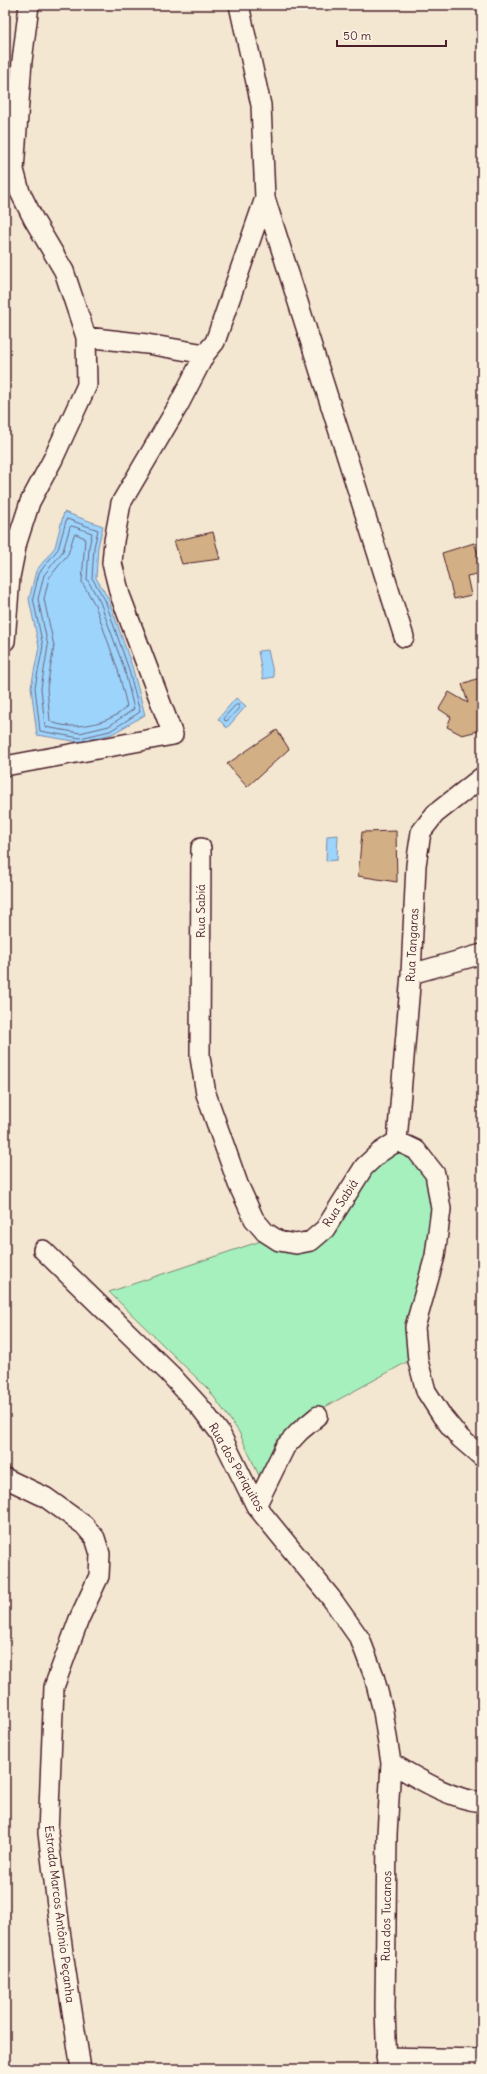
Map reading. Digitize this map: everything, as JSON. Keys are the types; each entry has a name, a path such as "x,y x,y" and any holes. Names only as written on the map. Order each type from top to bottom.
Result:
{"street":[{"path":"5,641 10,577 16,542 30,502 53,458 87,385 86,336 64,271 34,220 20,192 14,170 22,61 29,5"},
{"path":"239,5 261,105 265,198 404,637"},
{"path":"5,766 173,735 120,595 112,563 121,503 178,406 205,354 215,342 265,198"},
{"path":"86,336 147,344 205,354"},
{"name":"Rua Tangaras","path":"397,1141 411,974 416,865 421,832 434,814 482,777"},
{"name":"Rua Sabiá","path":"201,848 200,1057 206,1094 238,1184 254,1219 265,1232 279,1241 296,1244 311,1241 325,1229 364,1167 379,1153 397,1141"},
{"path":"411,974 482,954"},
{"path":"397,1141 416,1150 435,1174 441,1209 435,1256 416,1326 418,1361 426,1391 442,1416 460,1438 482,1457"},
{"name":"Rua dos Periquitos","path":"43,1250 170,1374 200,1407 220,1433 256,1506 331,1598 360,1639 374,1676 383,1711 391,1763"},
{"path":"256,1506 286,1447 300,1431 318,1416"},
{"name":"Estrada Marcos Antônio Peçanha","path":"5,1478 45,1497 84,1525 95,1538 100,1554 99,1576 79,1619 54,1687 48,1833 63,1953 82,2069"},
{"path":"391,1763 446,1792 472,1801 482,1802"},
{"name":"Rua dos Tucanos","path":"386,2063 387,1835 391,1763"},
{"path":"386,2063 482,2060"}],"green space":[{"path":"402,1147 431,1177 437,1209 416,1357 294,1424 280,1438 261,1480 239,1432 209,1390 109,1292 264,1240 286,1253 309,1249 368,1170"}],"water":[{"path":"64,512 103,526 98,547 96,578 108,598 132,666 145,715 112,734 80,742 37,735 31,687 39,647 29,599 36,571 55,547"},
{"path":"268,650 274,677 263,679 258,651"},
{"path":"236,698 246,706 227,728 218,719"},
{"path":"338,835 337,860 326,861 327,836"}],"building":[{"path":"213,532 220,559 182,564 174,541"},
{"path":"474,543 482,564 482,573 467,576 471,595 454,599 442,553"},
{"path":"482,677 482,736 480,736 478,731 462,735 447,727 451,717 439,709 449,692 468,703 462,684"},
{"path":"277,730 289,749 247,787 227,764"},
{"path":"396,831 397,882 358,876 362,832"}]}
